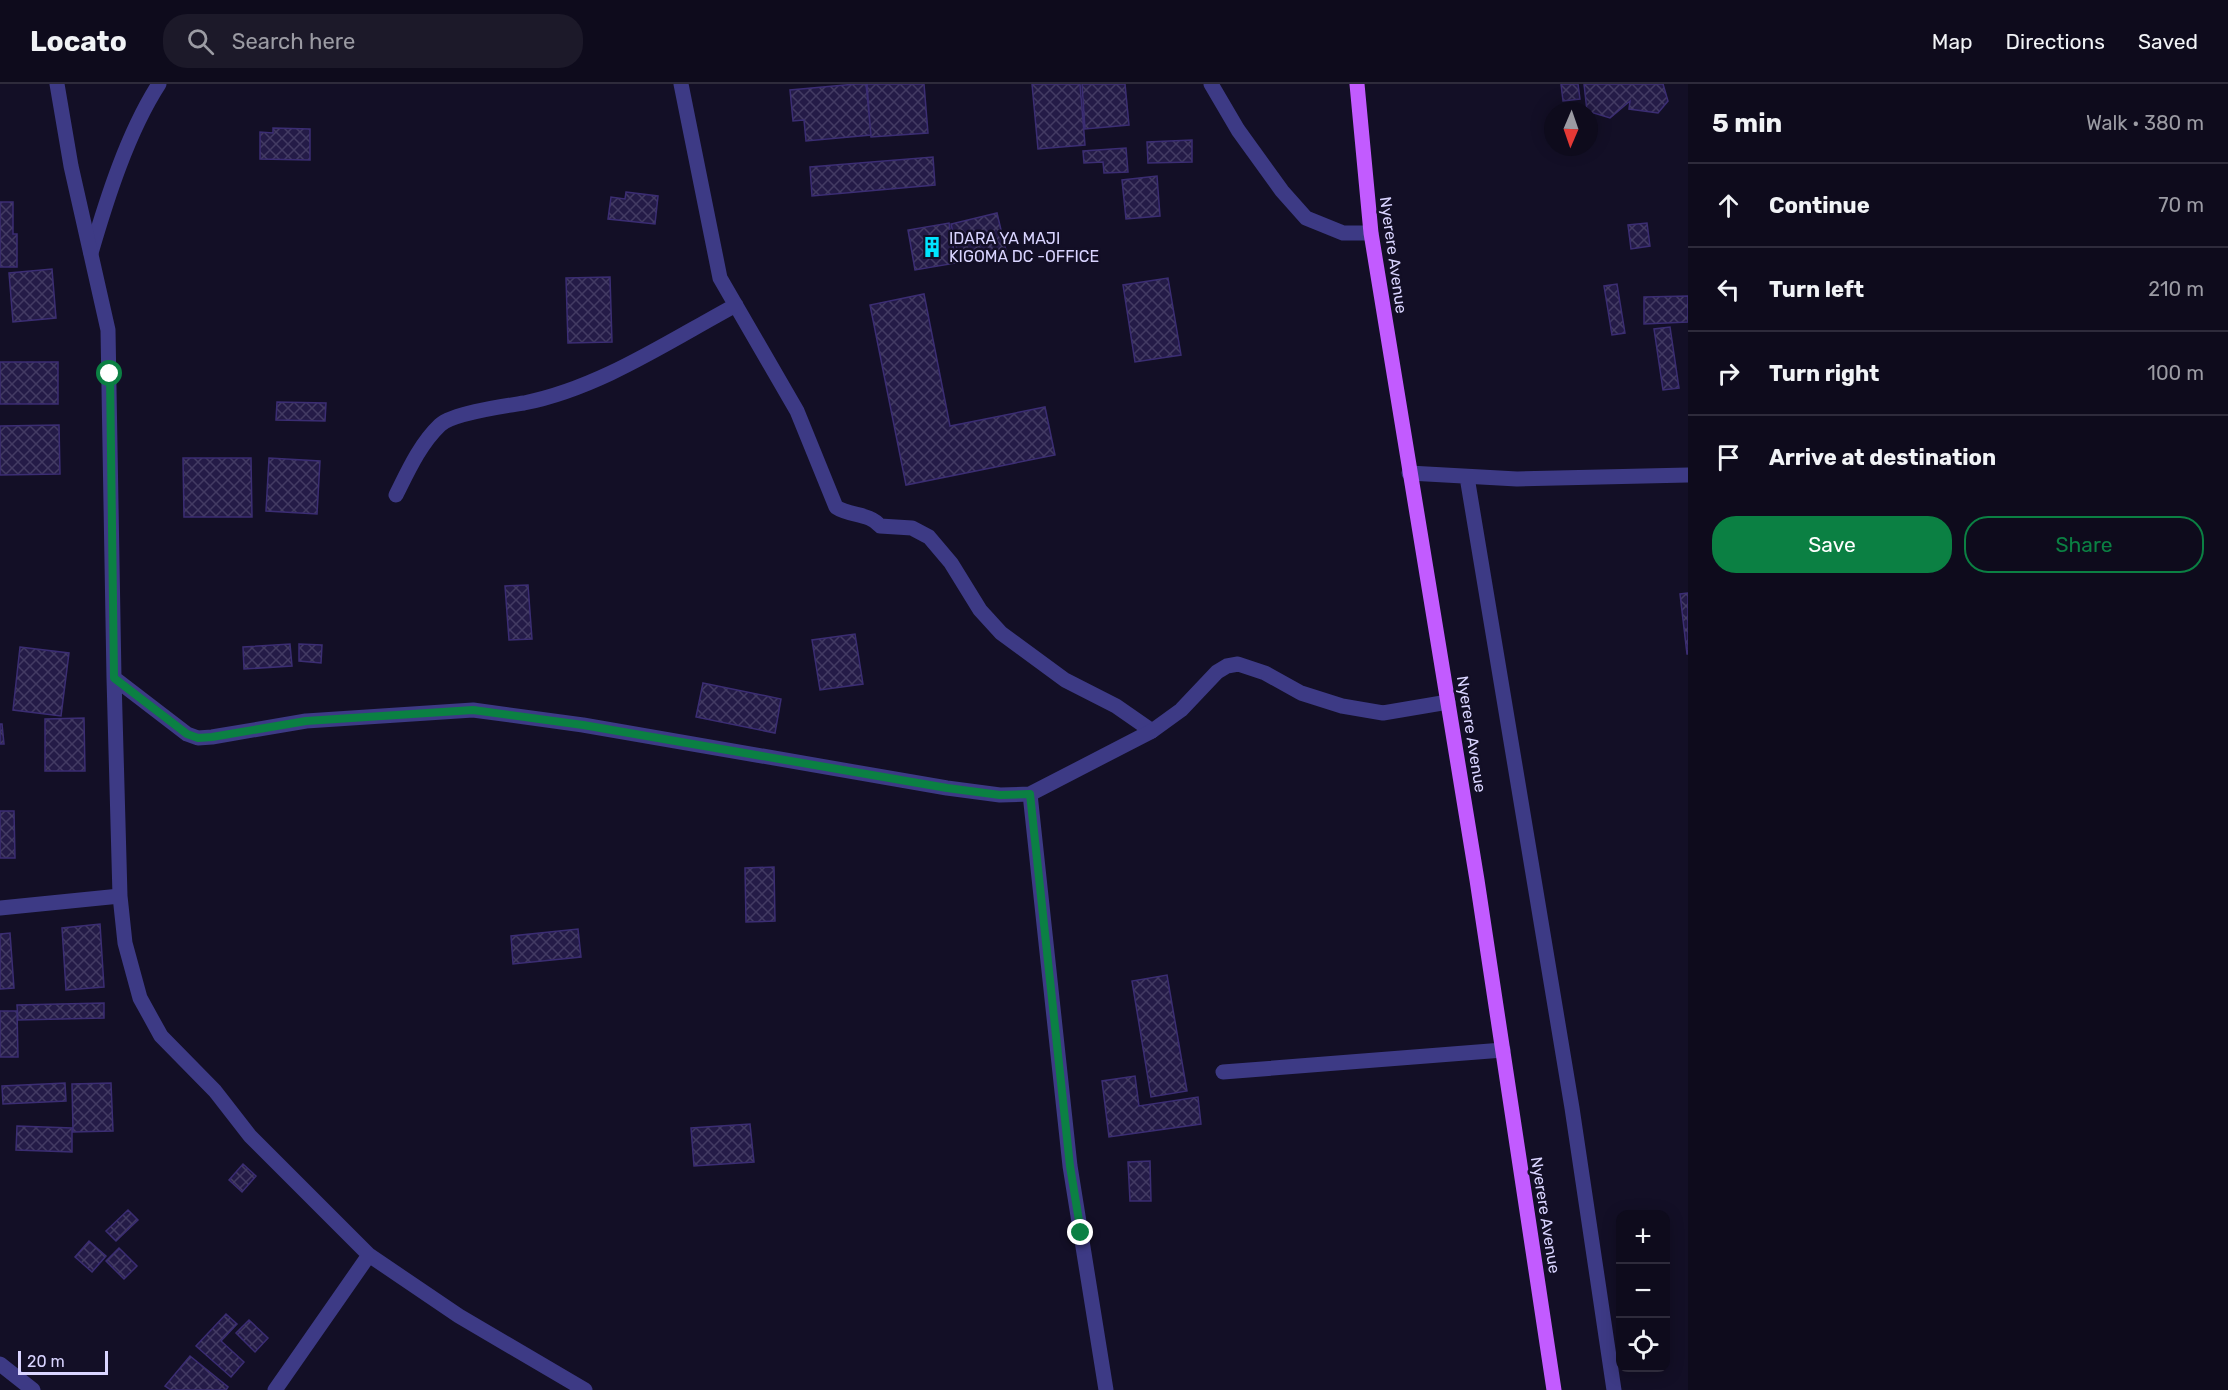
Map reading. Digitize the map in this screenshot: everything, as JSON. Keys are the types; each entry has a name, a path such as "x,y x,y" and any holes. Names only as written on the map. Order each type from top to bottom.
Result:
{"main road":[{"name":"Nyerere Avenue","path":"1356,84 1371,233 1448,702 1554,1390"}],"street":[{"path":"57,84 71,166 108,330 120,896 125,943 140,998 161,1036 215,1091 250,1136 369,1255 459,1316 585,1390"},
{"path":"91,253 135,125 159,84"},
{"path":"681,84 720,278 797,411 836,507 845,513 863,516 877,522 880,526 912,528 929,537 951,563 980,610 1001,633 1065,680 1116,706 1152,731"},
{"path":"1211,84 1238,130 1282,191 1306,218 1343,233 1371,233"},
{"path":"396,495 415,457 441,423 473,413 541,399 608,374 736,305"},
{"path":"1409,472 1517,479 1688,474"},
{"path":"1467,477 1572,1108 1614,1390"},
{"path":"114,678 187,734 198,738 257,731 306,721 473,710 583,725 947,788 1000,795 1030,794 1152,731 1181,710 1217,672 1227,666 1238,664 1265,673 1301,693 1342,706 1383,713 1448,702"},
{"path":"1030,794 1070,1166 1106,1390"},
{"path":"0,908 120,896"},
{"path":"1223,1072 1503,1050"},
{"path":"275,1390 369,1255"},
{"path":"0,1364 33,1390"}],"building":[{"path":"866,84 871,135 806,141 804,120 793,121 790,90"},
{"path":"867,84 924,84 928,133 871,137"},
{"path":"1032,84 1080,84 1085,145 1038,149"},
{"path":"1082,84 1125,84 1129,125 1085,129"},
{"path":"1561,84 1578,84 1580,99 1563,101"},
{"path":"1584,84 1663,84 1668,101 1658,113 1629,109 1630,101 1610,118 1598,114 1598,102 1586,102"},
{"path":"273,128 310,129 310,160 260,159 260,132 273,133"},
{"path":"1192,140 1192,162 1148,163 1147,142"},
{"path":"1126,148 1128,172 1104,173 1103,162 1084,163 1083,151"},
{"path":"933,157 935,185 812,196 810,167"},
{"path":"1157,176 1160,216 1126,219 1122,180"},
{"path":"626,192 658,196 655,224 608,219 611,197 625,199"},
{"path":"0,202 13,202 13,234 17,234 17,267 0,267"},
{"path":"997,213 1006,251 960,262 951,224"},
{"name":"IDARA YA MAJI KIGOMA DC -OFFICE","path":"949,223 956,263 915,270 908,230"},
{"path":"1647,223 1650,246 1631,249 1628,225"},
{"path":"52,269 56,318 13,322 9,273"},
{"path":"610,277 612,342 568,343 566,278"},
{"path":"1168,278 1181,355 1135,362 1123,285"},
{"path":"1617,284 1625,333 1612,335 1604,286"},
{"path":"924,294 950,426 1045,407 1055,455 906,485 870,305"},
{"path":"1688,296 1688,322 1644,324 1644,297"},
{"path":"1670,327 1679,388 1663,390 1654,329"},
{"path":"0,362 58,362 58,404 0,404"},
{"path":"277,402 326,403 325,421 276,420"},
{"path":"59,425 60,474 0,475 0,426"},
{"path":"183,458 251,458 252,517 184,517"},
{"path":"269,458 320,461 317,514 266,511"},
{"path":"528,585 532,639 509,640 505,586"},
{"path":"1688,593 1688,654 1687,654 1680,594"},
{"path":"855,634 863,684 820,690 812,640"},
{"path":"290,644 292,666 244,669 243,647"},
{"path":"299,644 322,645 321,663 299,661"},
{"path":"20,647 69,653 61,716 13,710"},
{"path":"703,683 781,699 775,733 696,717"},
{"path":"84,718 85,771 45,771 45,719"},
{"path":"0,724 2,724 4,744 0,744"},
{"path":"0,811 14,811 15,858 0,858"},
{"path":"774,867 775,921 746,922 745,868"},
{"path":"100,924 104,987 66,990 62,928"},
{"path":"578,929 581,957 513,964 511,936"},
{"path":"10,933 14,988 0,989 0,934"},
{"path":"1167,975 1187,1091 1151,1097 1132,981"},
{"path":"104,1003 104,1018 18,1020 17,1005"},
{"path":"0,1011 17,1011 18,1057 0,1057"},
{"path":"1135,1076 1139,1106 1198,1097 1201,1124 1109,1137 1102,1081"},
{"path":"65,1083 66,1101 3,1104 2,1086"},
{"path":"111,1083 113,1131 73,1132 72,1084"},
{"path":"750,1124 754,1162 694,1166 691,1128"},
{"path":"17,1126 72,1128 72,1152 16,1150"},
{"path":"1150,1161 1151,1201 1130,1201 1128,1162"},
{"path":"243,1164 256,1176 242,1192 229,1180"},
{"path":"128,1210 138,1220 116,1241 106,1231"},
{"path":"89,1241 106,1256 92,1272 75,1257"},
{"path":"119,1248 137,1266 124,1279 106,1261"},
{"path":"226,1314 237,1324 221,1341 244,1362 231,1377 196,1346"},
{"path":"249,1320 268,1338 255,1352 236,1333"},
{"path":"190,1356 228,1387 226,1390 171,1390 165,1386"}],"place":[{"name":"IDARA YA MAJI KIGOMA DC -OFFICE","path":"932,247"}],"route":[{"path":"110,374 114,678 187,734 198,738 212,737 306,721 473,710 583,725 947,788 1000,795 1030,794 1070,1166 1081,1233"}]}
